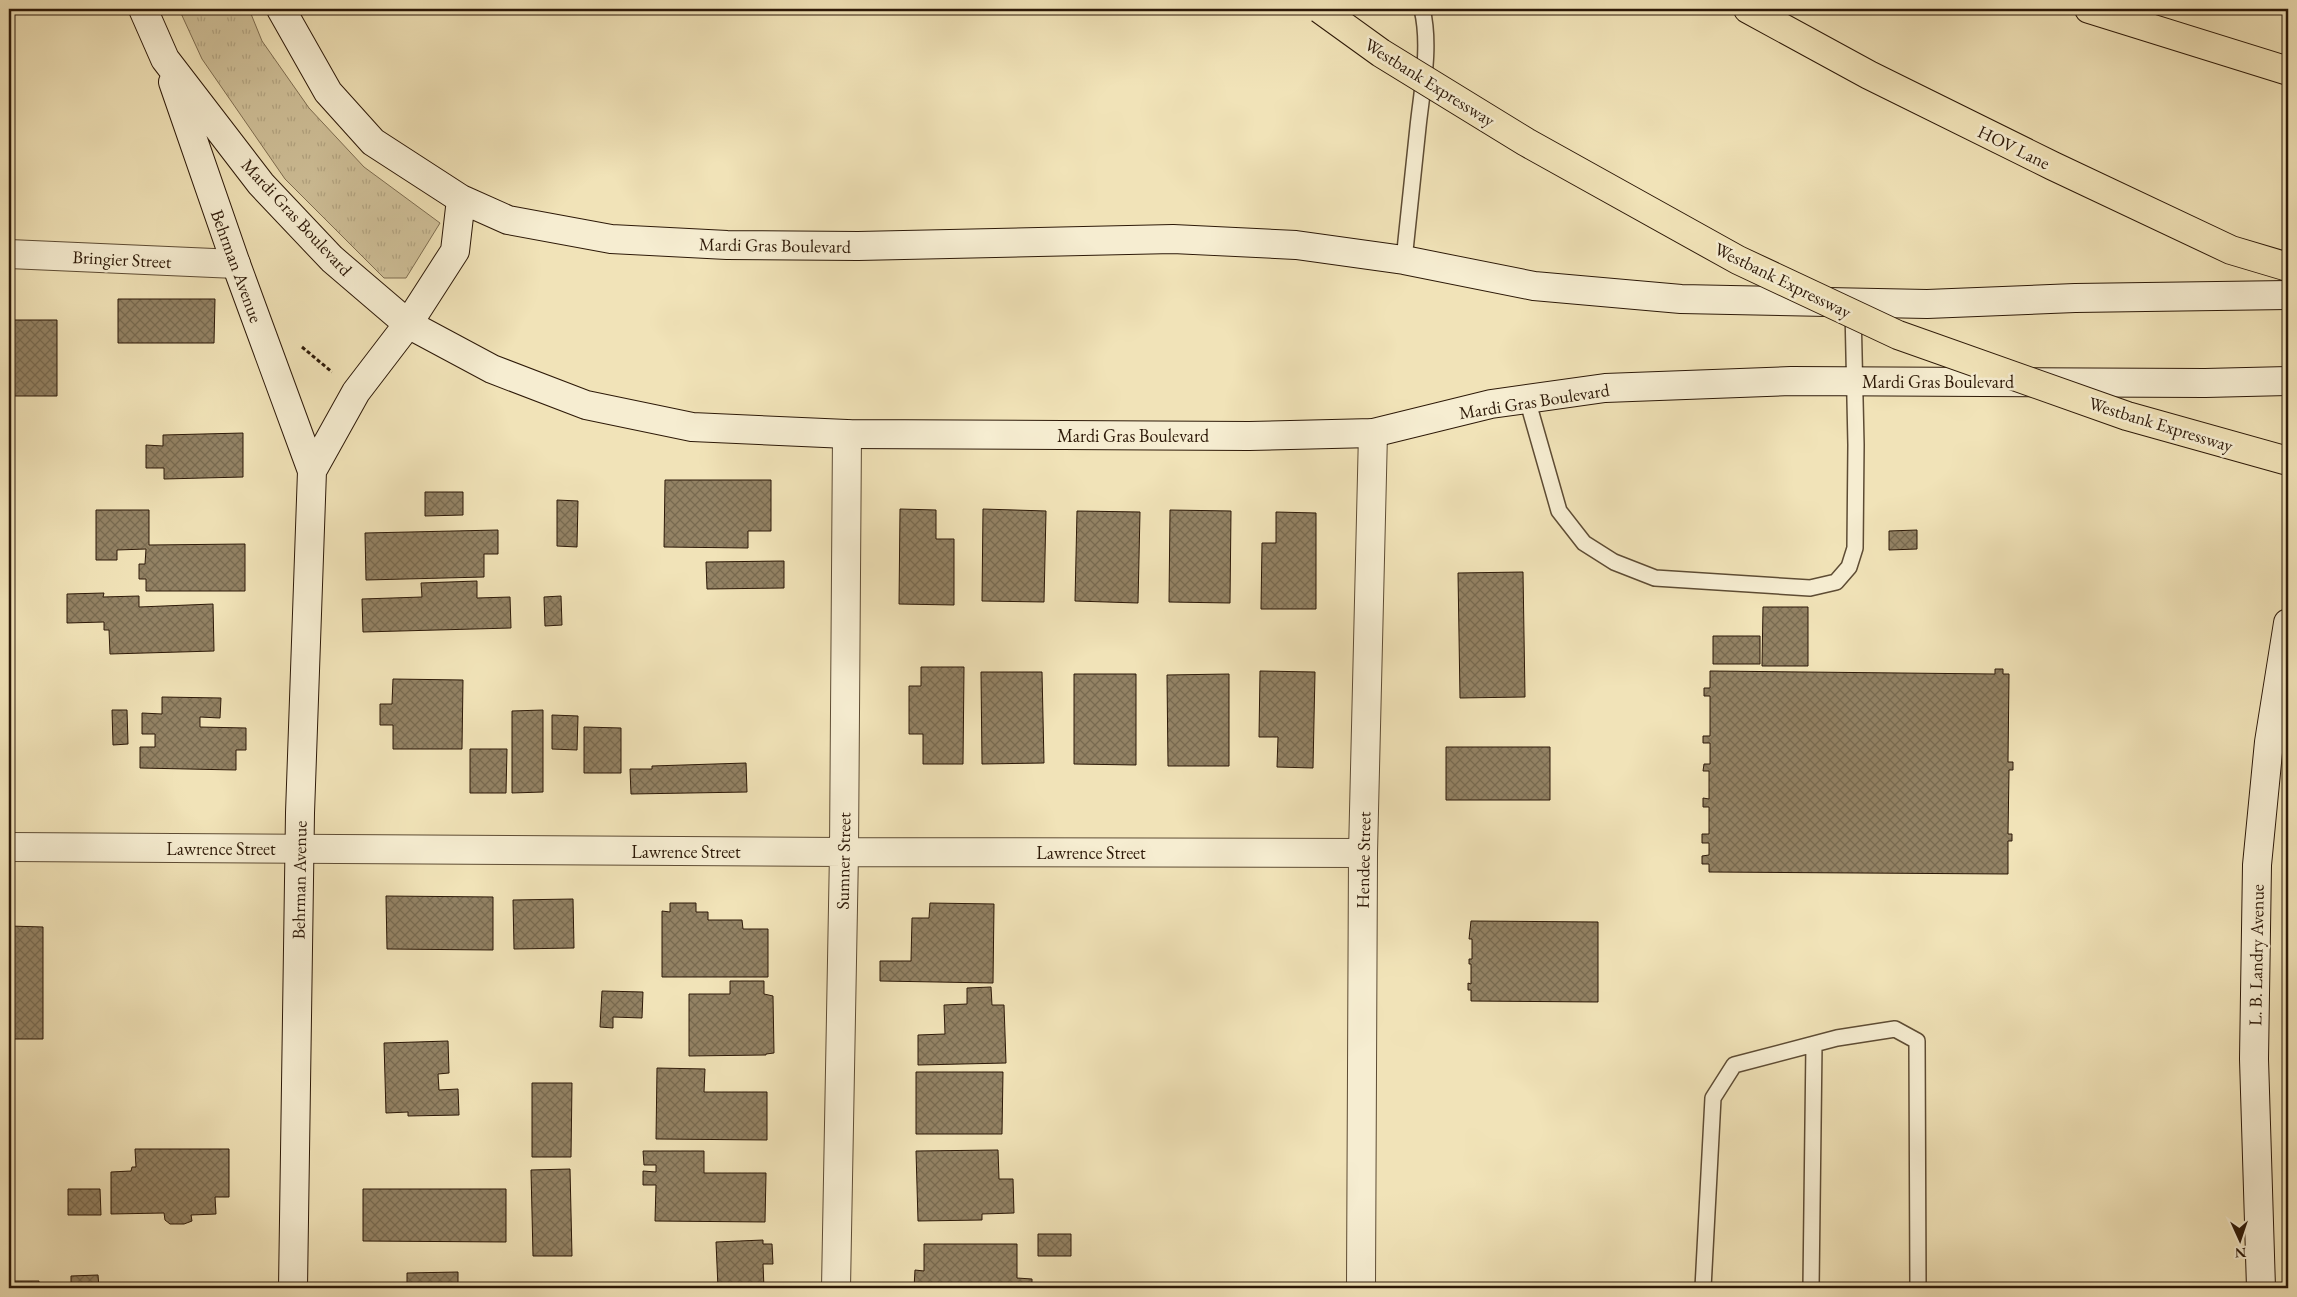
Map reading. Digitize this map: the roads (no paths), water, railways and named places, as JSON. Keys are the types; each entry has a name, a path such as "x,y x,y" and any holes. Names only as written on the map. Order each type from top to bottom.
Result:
{"highway":[{"name":"Westbank Expressway","path":"1320,9 1381,53 1526,142 1738,260 1898,335 2127,416 2288,461"},
{"name":"HOV Lane","path":"1748,9 1869,75 2053,166 2231,250 2288,267"},
{"path":"2089,9 2288,71"}],"street":[{"name":"Mardi Gras Boulevard","path":"143,9 165,59 261,184 332,260 408,324 492,369 586,405 692,427 847,434 1249,436 1373,432 1491,404 1605,388 1855,381 2205,383 2288,381"},
{"name":"Mardi Gras Boulevard","path":"280,9 328,92 373,142 461,200 508,220 611,240 726,245 858,246 1173,239 1296,245 1404,260 1534,286 1681,299 1927,304 2075,298 2288,295"},
{"name":"Behrman Avenue","path":"165,59 236,264 312,472 300,848 293,1288"},
{"name":"Behrman Avenue","path":"312,472 356,392 408,324 455,251 461,200"},
{"name":"Bringier Street","path":"9,254 236,264"},
{"name":"Hendee Street","path":"1361,1288 1363,853 1373,432"},
{"name":"Sumner Street","path":"836,1288 844,852 847,434"},
{"name":"L. B. Landry Avenue","path":"2261,1288 2254,1059 2258,866 2269,742 2288,623"},
{"name":"Lawrence Street","path":"9,847 1363,853"}],"lane":[{"path":"1404,260 1422,93 1425,50 1425,20 1422,9"},
{"path":"1527,399 1559,511 1584,543 1614,562 1655,578 1810,588 1836,582 1849,566 1855,548 1853,302"},
{"path":"1703,1288 1713,1098 1734,1065 1837,1038 1895,1029 1917,1041 1918,1288"},
{"path":"1811,1288 1814,1044"}]}
